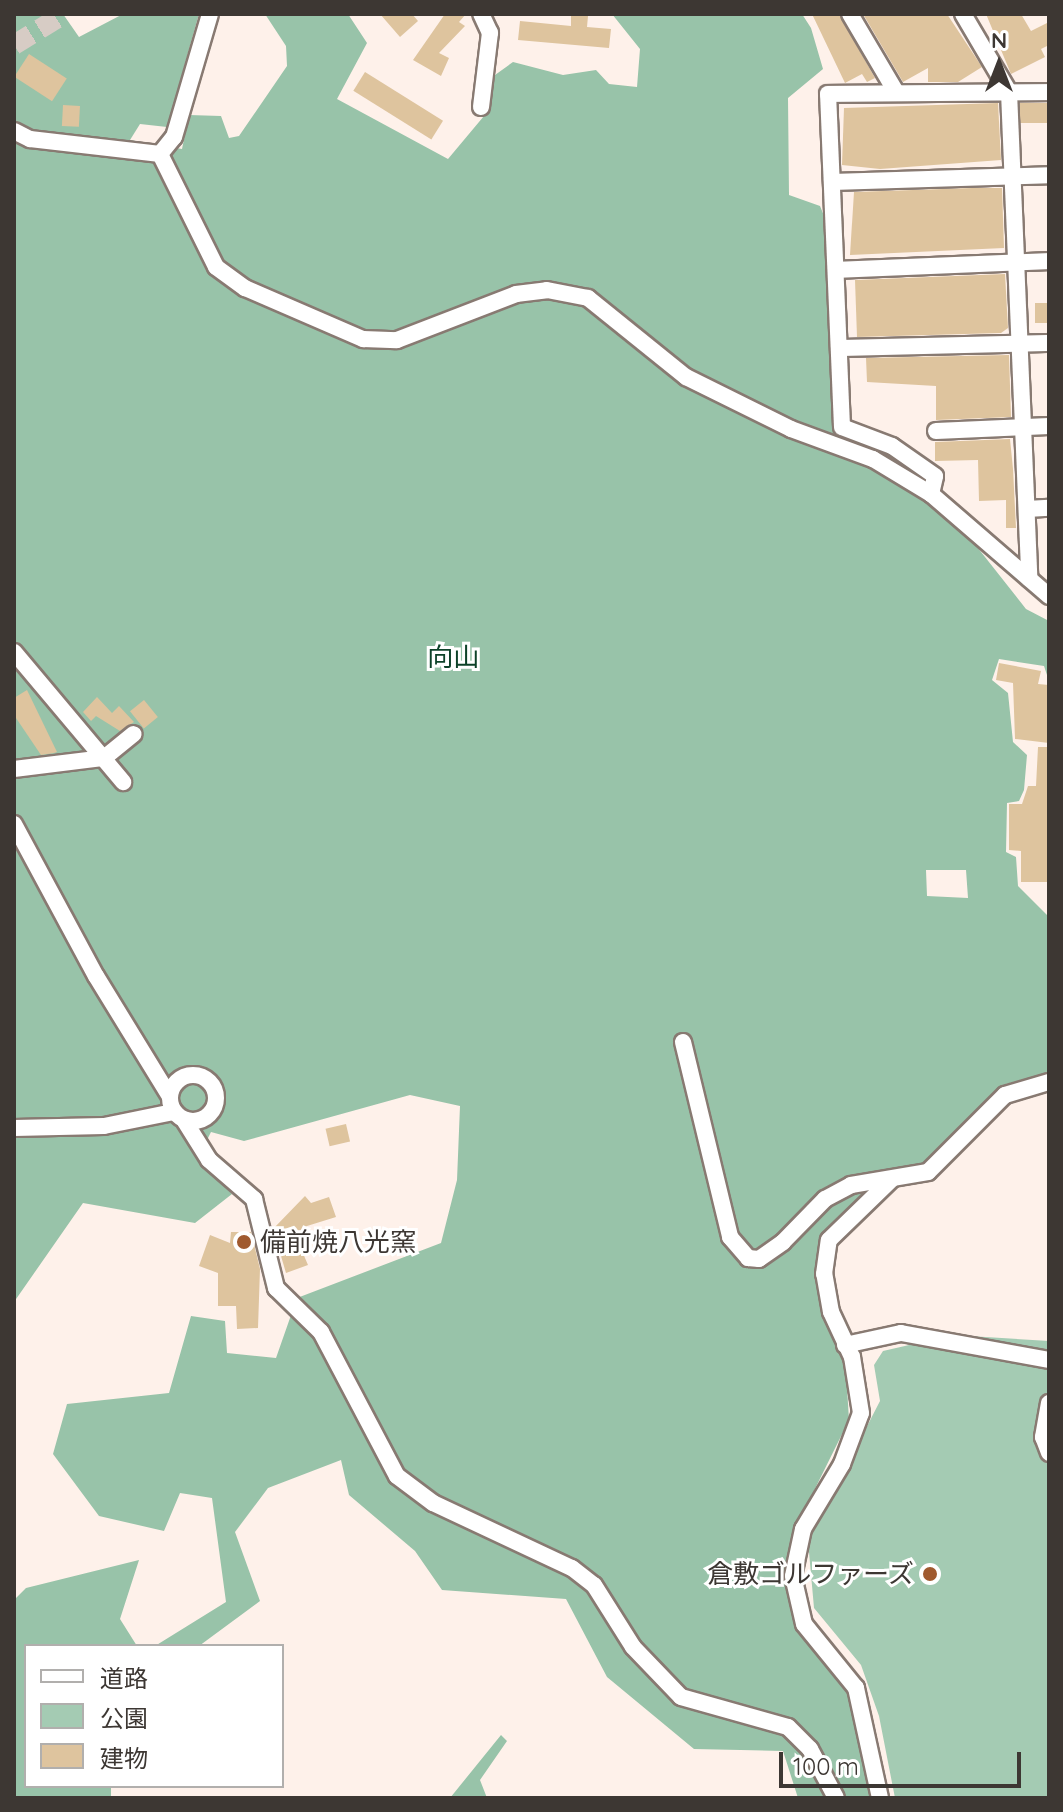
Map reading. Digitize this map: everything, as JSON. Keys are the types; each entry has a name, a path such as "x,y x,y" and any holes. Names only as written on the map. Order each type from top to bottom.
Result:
{"street":[{"path":"160,154 174,137 210,14"},
{"path":"481,14 490,33 481,107"},
{"path":"850,14 896,92"},
{"path":"963,14 1009,92 1022,344 1029,579"},
{"path":"931,494 935,476 892,446 842,427 828,94 1049,92"},
{"path":"14,131 30,139 160,154"},
{"path":"160,154 216,267 318,323 363,339 397,340 516,294 570,291 611,312 686,377 791,429 873,459 931,494 1049,596"},
{"path":"832,182 1049,175"},
{"path":"836,270 1049,261"},
{"path":"839,348 1049,343"},
{"path":"936,431 1049,426"},
{"path":"1027,509 1049,508"},
{"path":"14,652 123,782"},
{"path":"14,769 104,758 134,734"},
{"path":"14,824 96,976 176,1109 209,1160 254,1199 276,1288 321,1332 397,1476 433,1503 572,1568 594,1585 633,1647 681,1697 788,1727 810,1749 836,1798"},
{"path":"683,1042 730,1237 748,1258 759,1259 783,1242 825,1199 851,1185 928,1172 1005,1095 1049,1082"},
{"path":"14,1128 104,1126 176,1109"},
{"path":"880,1798 856,1688 804,1624 793,1576 803,1529 842,1464 861,1413 861,1389 824,1274 829,1240 892,1179"},
{"path":"845,1345 901,1333 1049,1360"},
{"path":"1049,1403 1043,1437 1049,1453"}],"green space":[{"name":"向山","path":"14,14 63,14 79,37 123,14 199,14 167,127 140,124 130,140 182,149 189,115 221,116 229,138 239,136 287,66 286,46 265,14 348,14 367,43 337,99 448,159 489,110 495,75 513,62 563,75 596,70 609,84 637,87 640,49 612,14 802,14 811,28 823,69 788,98 789,195 820,206 829,228 840,449 951,514 1026,609 1049,621 1049,681 1044,666 999,659 992,680 1008,693 1013,742 1027,755 1024,790 1019,801 1007,803 1006,852 1016,857 1018,886 1049,917 1049,1072 1006,1084 925,1166 888,1170 819,1266 820,1299 845,1355 849,1420 800,1519 788,1574 790,1598 854,1700 874,1798 798,1798 783,1751 694,1749 607,1677 566,1599 442,1590 415,1551 349,1495 341,1460 268,1488 235,1532 260,1601 202,1644 158,1644 226,1602 212,1498 180,1493 164,1531 99,1516 53,1454 67,1404 169,1393 191,1316 225,1321 227,1353 276,1358 297,1298 441,1243 457,1180 460,1106 410,1095 244,1141 211,1132 198,1158 232,1194 195,1223 83,1203 14,1302","holes":["926,870 966,870 968,898 927,896"]},
{"name":"倉敷ゴルファーズ","path":"953,1335 1049,1341 1049,1393 1037,1436 1049,1465 1049,1798 895,1798 879,1716 861,1665 814,1608 808,1541 880,1401 874,1365 883,1351"},
{"path":"139,1560 120,1619 136,1644 24,1644 24,1788 111,1788 111,1798 14,1798 14,1600 26,1588"},
{"path":"501,1735 507,1741 480,1780 487,1798 450,1798"}],"building":[{"path":"380,14 412,14 418,21 400,37"},
{"path":"445,14 466,14 459,22 465,26 439,53 449,58 441,76 413,60"},
{"path":"812,14 839,14 875,78 867,82 862,74 845,83"},
{"path":"863,14 947,14 982,67 958,82 928,82 928,68 903,82"},
{"path":"986,14 1021,14 1031,31 1049,22 1049,45 1041,49 1045,57 1011,74"},
{"path":"571,15 588,16 587,27 611,29 609,48 518,40 520,21 571,26"},
{"path":"29,54 67,79 52,101 14,77"},
{"path":"365,72 443,121 431,139 353,91"},
{"path":"998,103 1001,160 880,169 842,165 844,108"},
{"path":"1020,103 1049,103 1049,123 1020,123"},
{"path":"63,105 80,106 79,127 62,126"},
{"path":"1002,188 1004,248 850,255 854,192"},
{"path":"1005,274 1008,328 1001,333 857,337 855,280"},
{"path":"1035,303 1049,303 1049,323 1035,323"},
{"path":"1009,355 1011,417 936,420 936,386 867,382 866,358"},
{"path":"1010,439 1016,528 1006,528 1006,500 979,501 978,460 935,461 935,442"},
{"path":"999,663 1041,671 1038,684 1049,685 1049,743 1015,739 1013,683 996,680"},
{"path":"27,690 57,752 41,755 14,715 14,698"},
{"path":"97,697 112,713 119,706 134,722 120,731 96,716 91,721 83,712"},
{"path":"144,700 158,717 144,728 130,711"},
{"path":"1038,747 1049,747 1049,882 1021,882 1021,851 1009,850 1009,804 1022,804 1028,786 1036,786"},
{"path":"346,1124 350,1142 330,1146 326,1129"},
{"path":"305,1196 311,1203 329,1197 336,1217 307,1226 296,1237 308,1265 286,1273 273,1229"},
{"path":"231,1232 251,1232 260,1269 258,1328 237,1329 236,1306 218,1306 218,1273 199,1266 210,1235 230,1243"}],"tunnel":[{"path":"14,45 64,14"}],"place":[{"name":"備前焼八光窯","path":"244,1242"},
{"name":"倉敷ゴルファーズ","path":"930,1574"}]}
